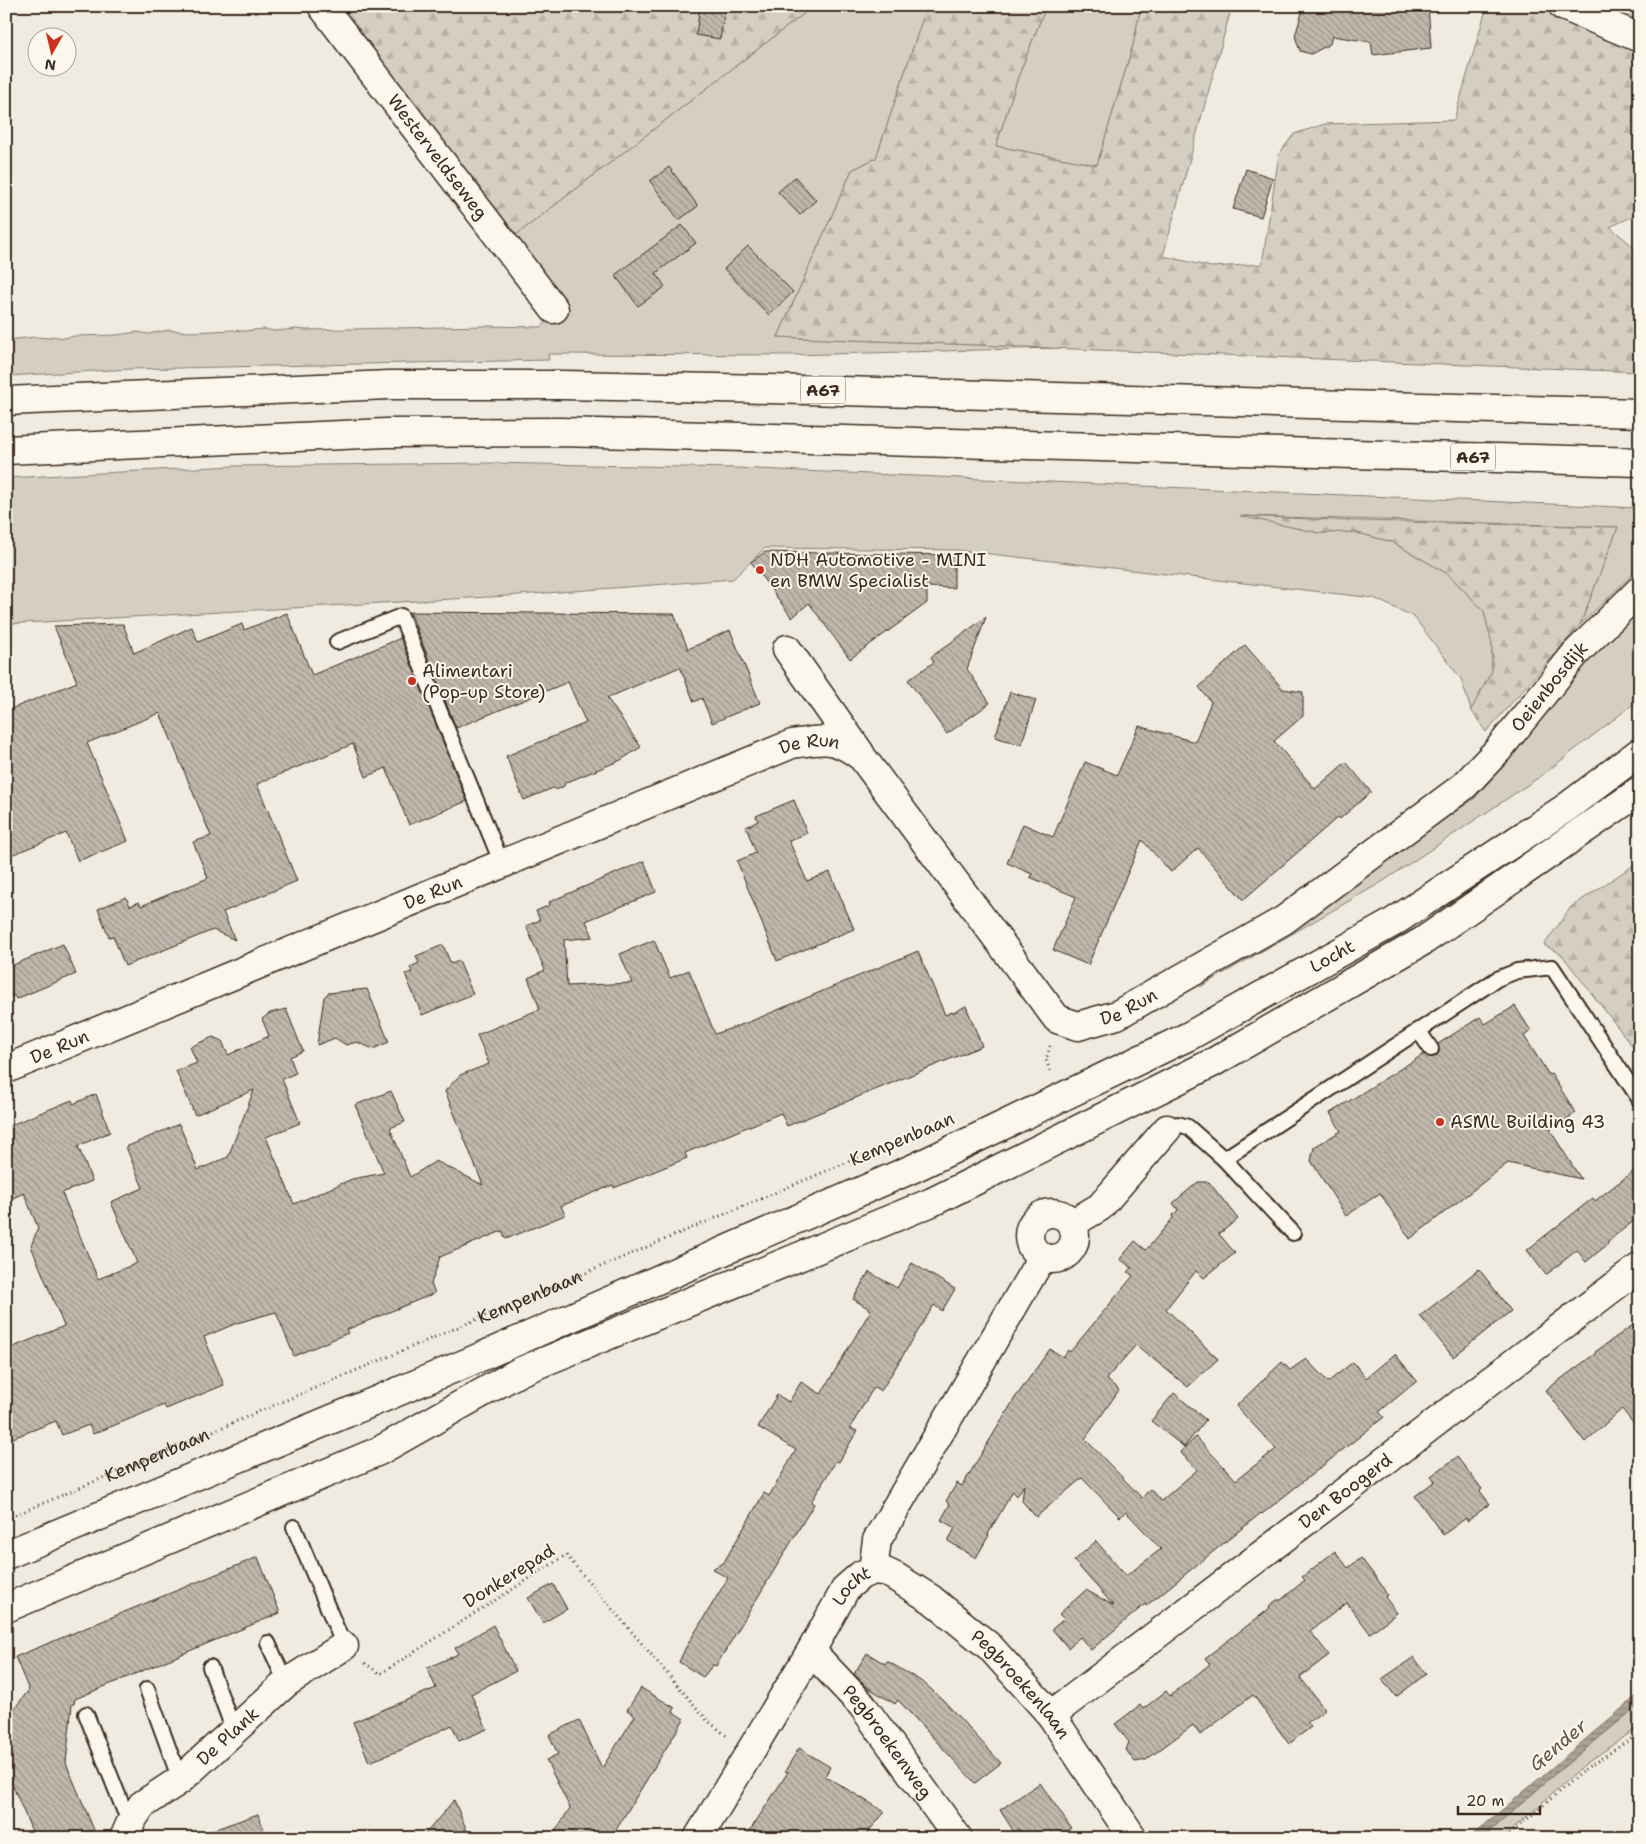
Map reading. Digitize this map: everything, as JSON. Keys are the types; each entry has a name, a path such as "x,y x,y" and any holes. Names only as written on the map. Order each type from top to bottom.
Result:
{"main road":[{"name":"Westerveldseweg","path":"322,6 554,309"},
{"path":"1563,6 1640,38"},
{"name":"A67","path":"6,400 389,384 553,385 770,388 1640,413"},
{"name":"A67","path":"6,450 386,433 560,432 1640,462"},
{"name":"Oeienbosdijk","path":"1464,786 1498,750 1576,653 1640,590"},
{"name":"De Run","path":"787,649 862,756 1057,1019 1078,1026 1117,1015 1284,920 1464,786"},
{"name":"De Run","path":"6,1069 792,744 825,739 846,745 862,756"},
{"name":"Locht","path":"1005,1126 1189,1036 1392,923 1567,808 1640,752"},
{"name":"Locht","path":"6,1608 379,1450 519,1372 932,1202 1212,1063 1423,941 1640,792"},
{"name":"Kempenbaan","path":"6,1555 469,1362 914,1168 1005,1126"},
{"path":"1071,1224 1100,1207 1167,1129"},
{"path":"1057,1214 1071,1224 1075,1238 1070,1251 1057,1259 1042,1257 1031,1245 1030,1229 1034,1221 1041,1216 1057,1214"},
{"name":"Locht","path":"698,1838 811,1651 846,1588 861,1575 873,1570 877,1540 1042,1257"},
{"name":"Den Boogerd","path":"1051,1715 1640,1267"},
{"name":"Pegbroekenlaan","path":"873,1570 883,1571 894,1576 939,1605 990,1647 1051,1715 1133,1838"},
{"name":"De Plank","path":"128,1829 142,1805 180,1780 286,1683 344,1646"},
{"name":"Pegbroekenweg","path":"811,1651 862,1704 958,1838"}],"lane":[{"path":"336,642 401,616 502,864"},
{"path":"1224,1160 1497,979 1517,971 1552,967 1640,1100"},
{"path":"1418,1030 1431,1049"},
{"path":"1167,1129 1178,1124 1188,1127 1224,1160 1293,1233"},
{"path":"294,1527 344,1646"},
{"path":"268,1642 286,1683"},
{"path":"210,1666 234,1731"},
{"path":"147,1689 180,1780"},
{"path":"86,1714 124,1810 128,1829"}],"path":[{"name":"Kempenbaan","path":"6,1518 933,1126"},
{"name":"Donkerepad","path":"344,1646 380,1674 566,1555 707,1720 748,1754"},
{"path":"1505,1838 1584,1769 1640,1733"}],"green space":[{"path":"338,6 806,6 806,12 516,235"},
{"path":"806,6 927,6 876,158 852,170 778,337 1055,348 793,355 548,354 549,360 131,369 6,376 6,340 35,337 50,338 51,336 64,338 138,332 148,334 169,330 190,332 264,329 275,331 296,329 486,326 541,327 563,307 534,268 516,235 806,12"},
{"path":"927,6 1046,6 1018,77 996,146 1097,165 1133,45 1141,6 1232,6 1163,256 1211,267 1262,264 1279,154 1294,134 1325,124 1454,120 1487,6 1535,6 1640,53 1640,213 1610,227 1640,252 1640,372 778,337 852,170 876,158"},
{"path":"1046,6 1141,6 1133,45 1097,165 996,146 1018,77"},
{"path":"1602,6 1640,6 1640,23"},
{"path":"489,463 734,468 1640,508 1640,567 1580,625 1618,527 1244,516 1319,533 1354,532 1392,542 1448,574 1484,611 1492,644 1492,671 1471,710 1461,679 1414,617 1374,598 956,550 765,548 733,579 506,596 6,624 6,478 234,466"},
{"path":"1240,516 1358,521 1618,527 1580,625 1486,732 1471,710 1492,671 1492,644 1484,611 1448,574 1392,542 1354,532 1319,533"},
{"path":"1640,605 1640,699 1541,776 1382,882 1200,987 1475,798 1611,634"},
{"path":"1640,861 1640,1056 1562,955 1544,945 1571,907"},
{"path":"1640,1704 1640,1726 1584,1765 1503,1838 1483,1838 1549,1779"}],"shaded area":[{"path":"1640,1693 1640,1704 1549,1779 1483,1838 1469,1838"}],"building":[{"path":"700,6 726,6 720,39 696,35"},
{"path":"1304,6 1347,6 1347,10 1397,6 1428,6 1431,48 1373,55 1371,42 1332,36 1330,44 1311,54 1300,51 1295,36"},
{"path":"669,167 698,206 679,220 650,181"},
{"path":"1246,169 1273,178 1261,217 1233,209"},
{"path":"795,177 816,200 800,215 778,192"},
{"path":"682,225 696,243 656,273 665,287 638,306 615,275"},
{"path":"748,246 793,292 769,315 724,269"},
{"path":"765,552 954,555 954,588 927,587 927,603 850,659 809,603 792,618 751,562"},
{"path":"410,612 674,614 688,649 730,630 760,703 712,723 702,698 694,702 680,667 607,698 641,747 621,760 565,783 564,786 556,790 553,788 524,800 506,756 586,723 568,682 456,728"},
{"path":"287,613 312,675 401,638 467,801 409,825 386,768 366,777 353,744 257,784 297,881 223,912 235,940 213,930 125,966 113,936 109,937 98,909 126,897 130,906 139,902 141,906 208,878 193,842 211,836 160,713 87,743 128,841 78,861 66,833 6,857 6,711 77,682 54,626 123,624 134,653 192,627 198,642 242,624 244,630"},
{"path":"986,617 967,669 990,703 947,734 908,680 934,662 931,657"},
{"path":"1245,645 1283,689 1303,692 1303,716 1274,741 1315,789 1346,762 1371,792 1340,819 1338,817 1243,900 1198,848 1171,872 1142,840 1088,965 1053,950 1076,897 1030,877 1032,874 1007,863 1023,824 1053,837 1085,762 1117,775 1139,726 1195,742 1211,702 1199,687"},
{"path":"1010,692 1036,700 1021,745 995,737"},
{"path":"794,800 807,833 789,841 807,881 830,872 854,929 777,961 737,861 756,853 746,827 758,821 756,816"},
{"path":"644,861 656,892 586,921 593,937 564,940 567,986 632,983 620,954 654,940 670,978 689,970 715,1034 749,1022 918,951 945,1015 966,1006 982,1046 787,1126 781,1113 685,1153 687,1158 614,1188 613,1185 561,1206 565,1215 506,1239 502,1231 440,1257 431,1284 435,1293 346,1330 348,1333 294,1356 276,1312 237,1323 204,1337 224,1385 166,1409 164,1405 93,1434 89,1425 62,1435 56,1421 13,1438 6,1422 6,1350 64,1326 31,1246 38,1228 24,1193 6,1201 6,1127 72,1100 73,1104 96,1094 110,1132 78,1146 92,1181 62,1193 98,1279 137,1263 111,1202 143,1188 126,1147 179,1124 198,1170 228,1157 254,1090 195,1115 176,1071 197,1063 190,1047 213,1037 222,1041 228,1055 269,1036 262,1019 270,1013 286,1009 303,1051 290,1057 296,1073 282,1079 300,1123 266,1137 294,1204 352,1179 384,1173 355,1105 391,1091 405,1122 390,1128 410,1177 436,1161 483,1185 445,1091 460,1075 489,1064 477,1035 540,1009 528,978 545,970 526,926 540,920 536,911 550,905 549,902"},
{"path":"63,944 76,974 16,999 14,995 6,999 6,968"},
{"path":"443,945 451,964 459,961 473,994 422,1015 405,974 412,972 410,967 419,963 416,956"},
{"path":"367,989 389,1042 373,1049 357,1042 346,1045 335,1038 317,1045 324,997 328,993"},
{"name":"ASML Building 43","path":"1515,1006 1531,1031 1524,1036 1576,1113 1550,1130 1581,1179 1508,1163 1410,1239 1380,1193 1346,1216 1311,1161 1314,1147 1341,1131 1330,1113 1424,1054 1428,1057 1436,1056 1439,1052 1438,1044 1480,1017 1485,1024"},
{"path":"1640,1166 1640,1216 1607,1242 1608,1244 1586,1262 1577,1250 1546,1275 1527,1250 1593,1198 1595,1201"},
{"path":"1198,1182 1209,1182 1238,1219 1219,1234 1235,1253 1204,1278 1196,1271 1166,1309 1218,1359 1188,1387 1136,1345 1106,1379 1119,1390 1085,1439 1142,1498 1150,1489 1161,1501 1197,1470 1180,1452 1196,1437 1236,1480 1276,1449 1236,1406 1282,1362 1290,1370 1306,1359 1328,1382 1353,1362 1366,1378 1395,1354 1417,1381 1379,1412 1384,1417 1146,1606 1145,1604 1091,1650 1080,1637 1068,1648 1052,1629 1064,1619 1059,1614 1086,1590 1114,1606 1074,1561 1096,1541 1126,1576 1161,1549 1126,1512 1120,1517 1082,1478 1036,1517 1022,1501 1024,1485 1017,1496 1013,1491 976,1558 948,1541 955,1528 941,1520 950,1504 946,1501 957,1483 962,1486 1015,1398 1050,1349 1063,1357 1068,1350 1070,1352 1133,1276 1128,1272 1132,1268 1120,1259 1135,1241 1146,1250 1178,1210 1173,1203"},
{"path":"912,1263 955,1289 942,1311 934,1305 881,1391 874,1387 850,1428 857,1431 839,1462 836,1461 811,1502 814,1504 716,1666 713,1665 703,1677 679,1662 686,1647 728,1578 712,1569 724,1562 764,1493 769,1496 796,1450 758,1427 777,1395 789,1402 801,1382 821,1394 871,1310 853,1299 869,1272 897,1288"},
{"path":"1479,1269 1511,1311 1453,1357 1420,1316"},
{"path":"1640,1320 1640,1432 1622,1409 1585,1442 1546,1390"},
{"path":"1174,1393 1206,1420 1184,1447 1151,1421"},
{"path":"1457,1457 1482,1489 1480,1491 1490,1504 1467,1521 1466,1518 1443,1535 1415,1496 1435,1481 1431,1476"},
{"path":"1335,1551 1348,1568 1361,1558 1380,1583 1387,1595 1385,1597 1397,1613 1370,1633 1347,1603 1310,1631 1329,1655 1300,1677 1325,1710 1307,1723 1311,1727 1289,1744 1253,1695 1200,1735 1193,1725 1146,1760 1135,1762 1126,1750 1129,1742 1115,1724 1140,1705 1143,1709 1166,1691 1170,1696 1210,1664 1205,1658 1269,1609 1270,1605 1277,1600 1281,1600 1305,1580 1302,1577"},
{"path":"258,1557 280,1613 75,1699 74,1704 72,1704 66,1763 94,1830 76,1838 35,1838 6,1770 6,1719 29,1690 15,1657"},
{"path":"553,1584 567,1609 543,1623 528,1598"},
{"path":"493,1625 516,1671 471,1694 487,1729 459,1741 452,1725 401,1750 369,1762 353,1722 436,1688 427,1668 458,1654 455,1648"},
{"path":"867,1653 885,1664 887,1661 924,1683 943,1700 1001,1763 975,1783 898,1700 895,1704 867,1687 854,1674"},
{"path":"1414,1657 1426,1674 1396,1697 1382,1679"},
{"path":"641,1688 675,1708 673,1712 684,1719 611,1838 551,1838 570,1808 546,1760 558,1754 549,1735 579,1720 602,1768 635,1716 627,1710"},
{"path":"799,1748 830,1767 825,1776 885,1812 863,1838 745,1838 788,1772 785,1771"},
{"path":"1040,1783 1071,1828 1057,1838 1024,1838 1018,1829 1014,1832 1000,1810"},
{"path":"454,1800 470,1838 422,1838"},
{"path":"258,1814 267,1838 199,1838 199,1835"}],"place":[{"name":"NDH Automotive - MINI en BMW Specialist","path":"760,570"},
{"name":"Alimentari (Pop-up Store)","path":"412,681"},
{"name":"ASML Building 43","path":"1440,1122"}],"water label":[{"name":"Gender","path":"1558,1745"}]}
